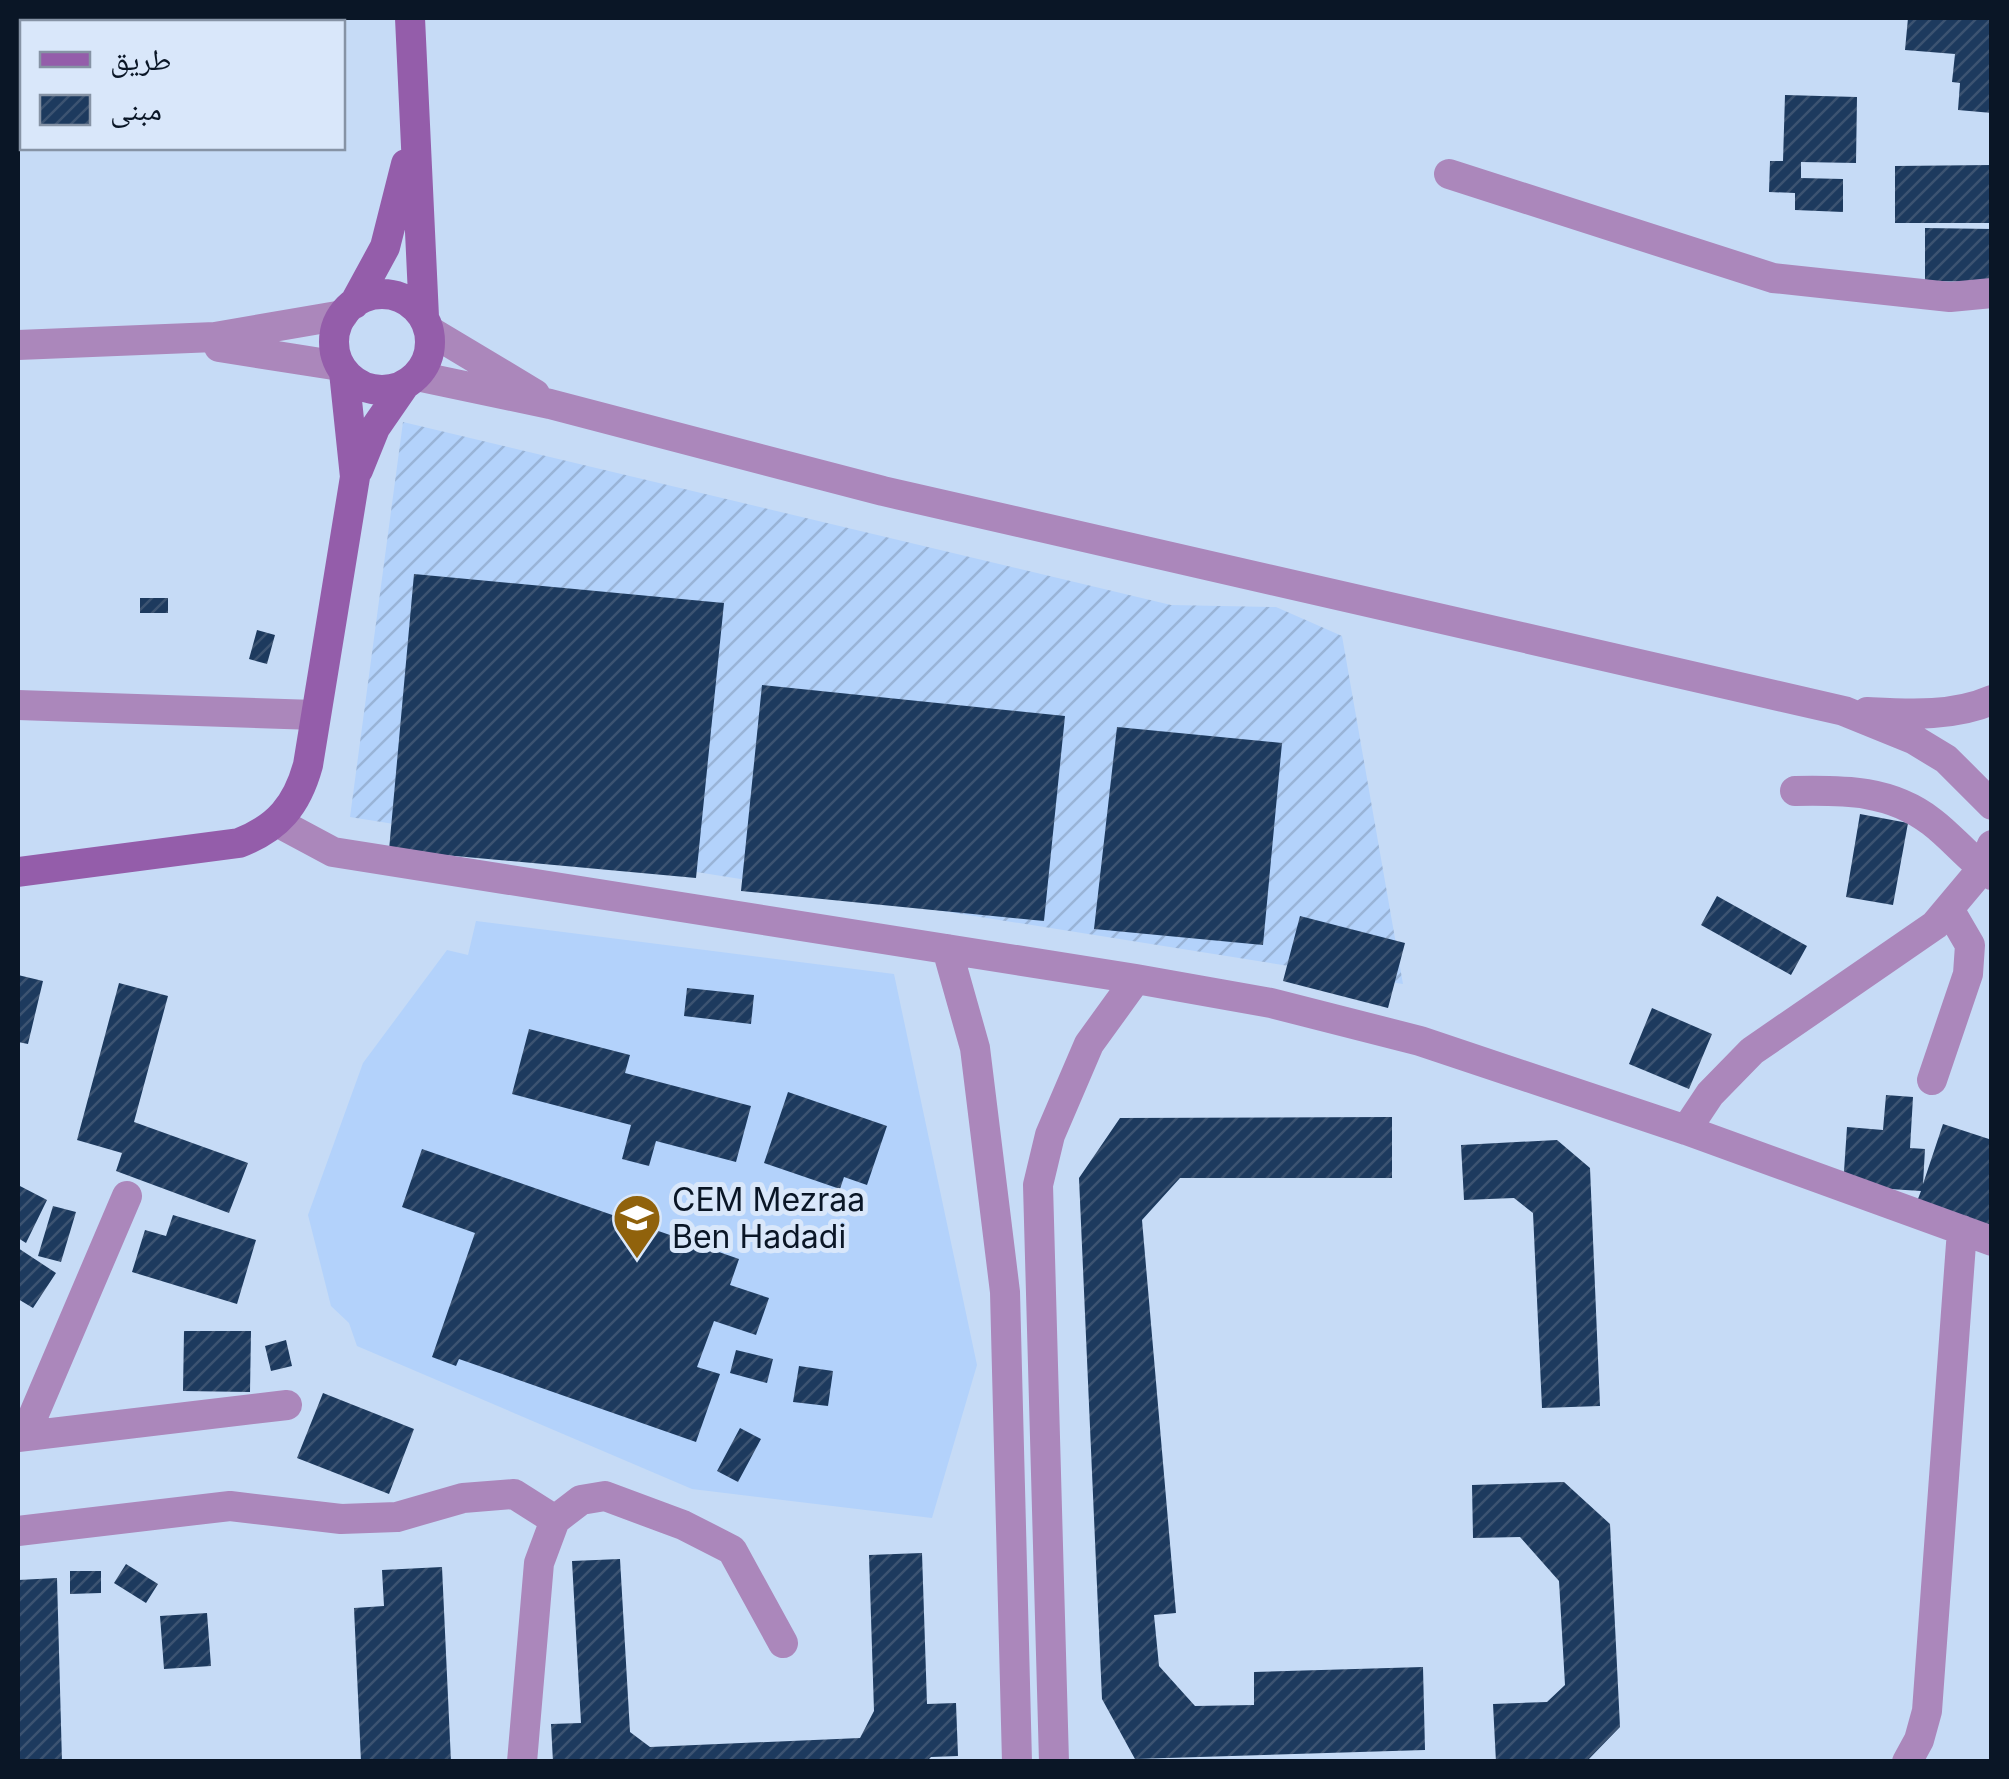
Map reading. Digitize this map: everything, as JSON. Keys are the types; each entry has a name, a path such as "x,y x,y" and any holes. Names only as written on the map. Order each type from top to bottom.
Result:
{"main road":[{"path":"18,872 239,843 278,822 302,786 355,477 376,428 429,355 410,18"},
{"path":"355,477 342,369 334,340 348,309 386,248 415,117"},
{"path":"348,309 368,297 399,297 427,324"},
{"path":"342,369 356,383 372,389 388,390 410,381"}],"street":[{"path":"1449,174 1773,278 1950,298 1992,293"},
{"path":"18,345 172,341 258,332 348,309"},
{"path":"427,324 550,404"},
{"path":"172,341 342,369"},
{"path":"410,381 550,404 884,490 1844,711 1913,739 1946,759 1992,806"},
{"path":"1844,711 1920,714 1976,707 1992,700"},
{"path":"18,705 315,714"},
{"path":"1686,1130 1710,1094 1752,1051 1936,925 1988,863 1931,820 1891,798 1848,790 1795,791"},
{"path":"278,822 333,852 1271,1003 1420,1040 1686,1130 1992,1241"},
{"path":"1932,1080 1968,974 1970,944 1949,909"},
{"path":"948,949 975,1048 1005,1292 1017,1762"},
{"path":"1054,1762 1038,1185 1050,1134 1089,1044 1136,979"},
{"path":"21,1436 127,1196"},
{"path":"1907,1762 1927,1711 1962,1230"},
{"path":"21,1436 287,1405"},
{"path":"18,1530 230,1506 340,1519 396,1517 463,1498 514,1494 555,1520"},
{"path":"522,1762 539,1562 555,1520 580,1500 606,1496 684,1524 732,1550 784,1644"}],"shaded area":[{"path":"403,422 1171,605 1276,607 1342,636 1403,984 350,817"},
{"name":"CEM Mezraa Ben Hadadi","path":"476,921 894,974 977,1365 932,1518 692,1489 357,1346 349,1323 331,1306 308,1215 363,1063 447,950 468,955"}],"building":[{"path":"1908,18 1992,18 1992,113 1958,110 1960,83 1952,82 1955,54 1905,50"},
{"path":"1785,95 1857,97 1856,163 1801,162 1801,178 1843,179 1843,212 1795,210 1795,193 1769,192 1770,161 1783,161"},
{"path":"1992,165 1992,223 1895,223 1895,166"},
{"path":"1925,228 1992,229 1992,282 1925,281"},
{"path":"414,574 724,603 696,878 389,850"},
{"path":"140,598 168,598 168,613 140,613"},
{"path":"257,630 275,635 267,664 249,659"},
{"path":"762,685 1065,716 1044,921 741,891"},
{"path":"1117,727 1282,743 1263,945 1094,929"},
{"path":"1860,814 1908,823 1893,905 1846,897"},
{"path":"1717,896 1807,946 1791,975 1701,925"},
{"path":"1300,916 1405,943 1388,1008 1283,981"},
{"path":"18,975 43,981 28,1044 18,1042"},
{"path":"119,983 168,996 134,1122 248,1163 229,1213 116,1171 122,1153 77,1140"},
{"path":"687,988 754,995 751,1024 684,1016"},
{"path":"1652,1008 1712,1034 1689,1089 1629,1064"},
{"path":"529,1029 630,1055 625,1073 751,1106 736,1162 656,1141 649,1166 622,1159 631,1125 512,1094"},
{"path":"788,1092 887,1126 867,1185 844,1177 840,1189 764,1163"},
{"path":"1886,1095 1913,1097 1910,1148 1925,1149 1923,1184 1943,1124 1992,1140 1992,1229 1916,1204 1921,1191 1843,1186 1847,1127 1883,1130"},
{"path":"1392,1117 1392,1178 1180,1178 1142,1220 1176,1613 1154,1615 1159,1666 1195,1706 1254,1705 1254,1672 1423,1667 1425,1750 1135,1759 1102,1699 1079,1178 1120,1118"},
{"path":"1557,1140 1590,1168 1600,1406 1542,1408 1533,1213 1514,1198 1464,1200 1461,1145"},
{"path":"422,1149 739,1259 730,1285 769,1298 756,1335 714,1321 697,1367 720,1374 696,1442 459,1359 456,1366 432,1357 475,1233 402,1207"},
{"path":"18,1185 47,1200 26,1243 18,1238"},
{"path":"53,1206 76,1212 61,1262 38,1256"},
{"path":"173,1215 256,1240 237,1304 132,1272 145,1230 166,1236"},
{"path":"18,1248 56,1273 33,1308 18,1299"},
{"path":"184,1331 251,1331 250,1392 183,1391"},
{"path":"286,1340 292,1366 271,1371 265,1346"},
{"path":"736,1350 773,1359 767,1383 730,1373"},
{"path":"799,1366 833,1371 828,1406 793,1402"},
{"path":"323,1393 414,1429 389,1494 297,1458"},
{"path":"740,1428 761,1439 738,1482 717,1471"},
{"path":"1564,1482 1610,1524 1620,1727 1587,1761 1496,1762 1493,1704 1547,1702 1565,1685 1559,1581 1520,1537 1473,1538 1472,1485"},
{"path":"922,1553 927,1704 956,1703 958,1756 931,1757 926,1762 553,1762 551,1724 581,1723 572,1561 620,1559 630,1732 650,1747 860,1738 874,1711 869,1555"},
{"path":"126,1564 158,1584 146,1603 114,1583"},
{"path":"442,1567 451,1762 361,1762 354,1608 384,1606 382,1570"},
{"path":"70,1571 101,1571 101,1593 70,1594"},
{"path":"57,1578 62,1762 18,1762 18,1580"},
{"path":"207,1613 211,1666 164,1669 160,1616"}],"place":[{"name":"CEM Mezraa Ben Hadadi","path":"637,1260"}]}
